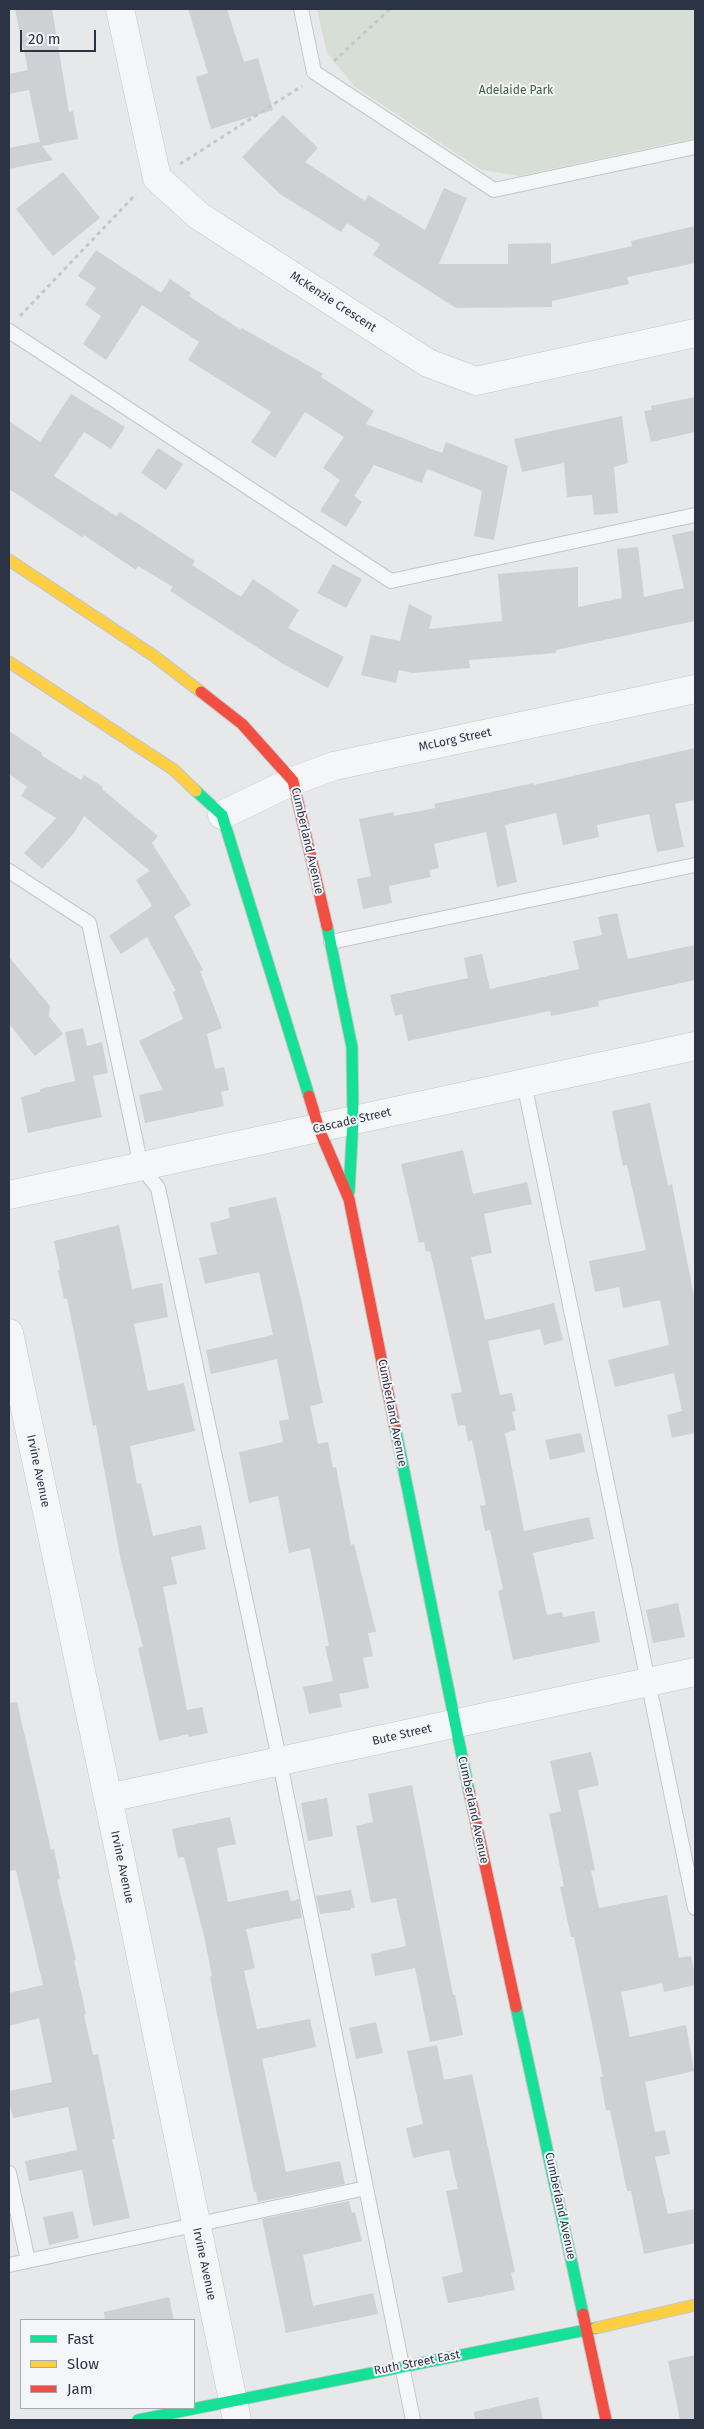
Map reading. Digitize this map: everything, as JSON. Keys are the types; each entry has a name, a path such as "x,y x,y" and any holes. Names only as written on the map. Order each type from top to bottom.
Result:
{"street":[{"path":"120,9 157,178"},
{"name":"McKenzie Crescent","path":"157,178 199,216 419,358 476,381 695,333"},
{"name":"Cumberland Avenue","path":"9,560 154,656 242,724 293,781 331,942 352,1047 353,1120 349,1199"},
{"name":"Cumberland Avenue","path":"9,662 174,770 222,815 318,1129 349,1199 454,1723 606,2420"},
{"name":"McLorg Street","path":"222,815 293,781 334,766 695,689"},
{"name":"Cascade Street","path":"9,1195 695,1046"},
{"name":"Irvine Avenue","path":"9,1333 235,2411"},
{"name":"Bute Street","path":"108,1798 280,1763 454,1723 695,1672"},
{"name":"Ruth Street East","path":"138,2420 235,2411 402,2366 586,2330 695,2305"}],"lane":[{"path":"301,9 314,72 494,190 695,147"},
{"path":"12,326 392,581 695,515"},
{"path":"331,942 695,865"},
{"path":"9,871 88,923 141,1166 158,1188 280,1763 413,2420"},
{"path":"524,1082 695,1908"},
{"path":"9,2173 28,2261"},
{"path":"9,2265 366,2188"}],"path":[{"path":"12,326 139,192 157,178 320,75 390,9"}],"green space":[{"name":"Adelaide Park","path":"317,9 695,9 695,138 519,176 482,170 355,87 327,53"}],"building":[{"path":"15,9 52,9 69,112 73,111 78,139 42,146 53,160 9,169 9,148 40,143 29,90 9,94 9,74 28,70"},
{"path":"188,9 227,9 244,62 258,58 273,110 211,129 196,77 208,73"},
{"path":"283,115 318,148 305,162 365,201 368,195 425,230 444,188 467,198 439,264 508,264 508,244 551,243 551,264 632,246 631,241 695,226 695,263 627,277 629,284 552,301 552,307 456,308 373,255 380,244 347,223 341,232 280,194 242,157"},
{"path":"63,172 100,218 53,256 16,209"},
{"path":"96,250 161,293 170,279 191,293 189,296 241,330 242,328 323,374 321,377 374,411 366,424 442,453 446,442 508,466 494,540 474,536 482,491 427,469 422,483 374,465 354,496 362,502 346,527 320,511 340,480 323,468 344,437 305,412 275,458 251,442 271,412 188,360 199,342 142,305 106,360 83,344 101,316 85,305 96,288 78,276"},
{"path":"71,394 125,427 111,449 84,432 54,476 116,516 120,512 195,561 192,565 241,597 253,579 299,610 288,628 344,657 328,688 283,664 170,591 173,587 138,566 136,570 84,535 83,538 9,489 9,421 40,442"},
{"path":"695,397 695,432 651,442 644,411 652,410 651,406"},
{"path":"622,416 628,463 614,467 618,513 594,515 592,495 567,497 564,463 522,472 514,439"},
{"path":"158,448 183,464 166,490 141,473"},
{"path":"695,530 695,621 556,650 556,653 469,660 470,668 413,673 399,670 396,683 361,675 371,635 400,641 409,604 432,616 429,629 502,621 498,574 578,567 578,607 622,598 617,549 638,547 644,597 684,588 672,535"},
{"path":"333,564 362,579 346,608 317,593"},
{"path":"9,731 42,753 41,755 81,780 84,775 103,787 102,789 158,836 152,843 191,905 174,916 203,970 200,971 222,1028 207,1034 215,1069 224,1067 229,1090 221,1092 224,1106 145,1123 139,1095 163,1090 139,1041 183,1019 173,992 176,991 147,937 121,954 109,936 152,906 136,880 150,871 84,816 74,833 42,869 24,853 56,818 21,796 27,787 9,774"},
{"path":"695,748 695,800 675,804 684,847 657,852 649,814 597,825 599,837 563,845 556,813 505,825 517,882 497,887 486,832 434,844 439,868 429,870 431,877 389,886 392,903 363,909 357,879 371,876 359,819 394,812 394,816 435,808 434,804 534,783 534,785"},
{"path":"617,913 628,959 695,945 695,980 598,1001 599,1006 551,1016 550,1011 408,1041 402,1014 395,1016 390,995 468,978 464,958 482,954 490,989 579,969 573,941 602,935 598,917"},
{"path":"9,957 50,1006 49,1016 63,1034 35,1056 9,1024"},
{"path":"83,1028 87,1046 102,1042 108,1073 93,1076 102,1117 28,1133 21,1097 40,1092 40,1089 75,1081 65,1032"},
{"path":"650,1103 668,1185 672,1184 695,1301 695,1433 672,1438 667,1415 682,1411 674,1373 615,1387 608,1360 669,1345 660,1300 623,1308 619,1287 595,1292 589,1261 646,1250 627,1165 623,1166 612,1111"},
{"path":"463,1150 473,1194 527,1182 532,1204 484,1214 492,1253 471,1257 485,1320 554,1303 563,1340 544,1345 540,1329 488,1341 500,1395 512,1393 516,1411 512,1412 516,1430 505,1433 524,1531 589,1517 594,1539 533,1553 547,1615 562,1612 563,1617 594,1611 600,1642 513,1660 498,1591 503,1589 490,1530 485,1531 480,1506 486,1505 472,1440 468,1441 465,1425 458,1426 451,1394 462,1392 430,1251 426,1252 424,1242 419,1243 401,1164"},
{"path":"276,1197 301,1299 323,1403 310,1406 318,1444 328,1442 333,1468 336,1467 351,1545 354,1544 376,1632 368,1633 373,1656 363,1658 369,1688 339,1694 342,1707 309,1714 303,1687 333,1681 325,1646 329,1646 310,1548 289,1553 278,1496 249,1503 239,1452 283,1442 279,1421 289,1419 277,1359 211,1374 206,1350 273,1335 259,1272 205,1284 199,1258 217,1254 210,1223 230,1218 228,1208"},
{"path":"119,1225 132,1289 162,1283 168,1317 134,1324 148,1391 184,1383 195,1431 130,1446 137,1484 141,1483 153,1536 201,1525 206,1549 171,1557 177,1584 163,1587 187,1710 202,1707 208,1733 189,1737 188,1734 159,1741 138,1648 143,1647 121,1561 96,1425 93,1426 67,1298 64,1299 54,1241"},
{"path":"581,1433 585,1452 550,1460 545,1440"},
{"path":"678,1603 685,1637 653,1643 646,1610"},
{"path":"17,1702 51,1850 54,1849 60,1879 57,1880 76,1960 74,1961 86,2014 84,2015 93,2055 98,2054 115,2139 112,2139 130,2218 93,2226 82,2170 29,2181 25,2161 77,2150 68,2107 13,2118 9,2101 9,2091 52,2082 39,2018 9,2026 9,1993 43,1985 16,1870 9,1871 9,1703"},
{"path":"591,1752 599,1785 578,1790 595,1870 591,1871 599,1908 667,1895 679,1958 691,1956 695,1975 695,1985 664,1992 662,1983 621,1992 630,2037 686,2025 694,2071 645,2082 655,2132 665,2130 670,2154 655,2157 668,2214 695,2209 695,2243 644,2254 631,2191 627,2191 610,2110 606,2110 600,2077 603,2077 574,1937 571,1937 560,1887 564,1886 549,1814 561,1811 550,1761"},
{"path":"412,1785 453,1995 455,1995 463,2035 430,2042 415,1968 375,1976 371,1954 406,1946 396,1898 371,1903 356,1826 373,1822 368,1794"},
{"path":"327,1798 333,1836 308,1841 301,1803"},
{"path":"230,1817 236,1844 217,1848 228,1902 288,1890 291,1901 299,1899 302,1918 246,1929 255,1968 244,1971 257,2029 310,2019 316,2047 262,2059 286,2172 340,2161 345,2184 258,2202 256,2192 254,2192 217,2014 204,1936 184,1857 178,1858 172,1829"},
{"path":"351,1890 355,1908 320,1914 316,1896"},
{"path":"376,2022 383,2053 356,2059 349,2028"},
{"path":"437,2045 444,2080 472,2074 515,2272 511,2273 515,2290 448,2303 442,2277 463,2272 446,2191 458,2189 449,2150 413,2158 406,2128 423,2124 407,2051"},
{"path":"349,2201 352,2213 355,2212 362,2241 303,2255 313,2306 373,2293 378,2314 286,2333 262,2219"},
{"path":"73,2211 79,2238 49,2245 43,2217"},
{"path":"169,2297 174,2319 105,2319 104,2312"},
{"path":"695,2355 695,2420 680,2420 668,2361"},
{"path":"538,2397 543,2420 475,2420 474,2412"}],"traffic: fast":[{"path":"196,791 222,815 309,1096"},
{"path":"327,926 352,1047 353,1120 349,1192"},
{"path":"395,1427 469,1791"},
{"path":"516,2007 583,2314"},
{"path":"195,2409 596,2328"},
{"path":"138,2420 193,2409"}],"traffic: slow":[{"path":"9,560 154,656 201,692"},
{"path":"9,662 174,770 196,791"},
{"path":"596,2328 695,2305"}],"traffic: jam":[{"path":"201,692 242,724 293,781 327,926"},
{"path":"309,1096 319,1129 349,1199 395,1427"},
{"path":"469,1791 516,2007"},
{"path":"583,2314 606,2420"}]}
